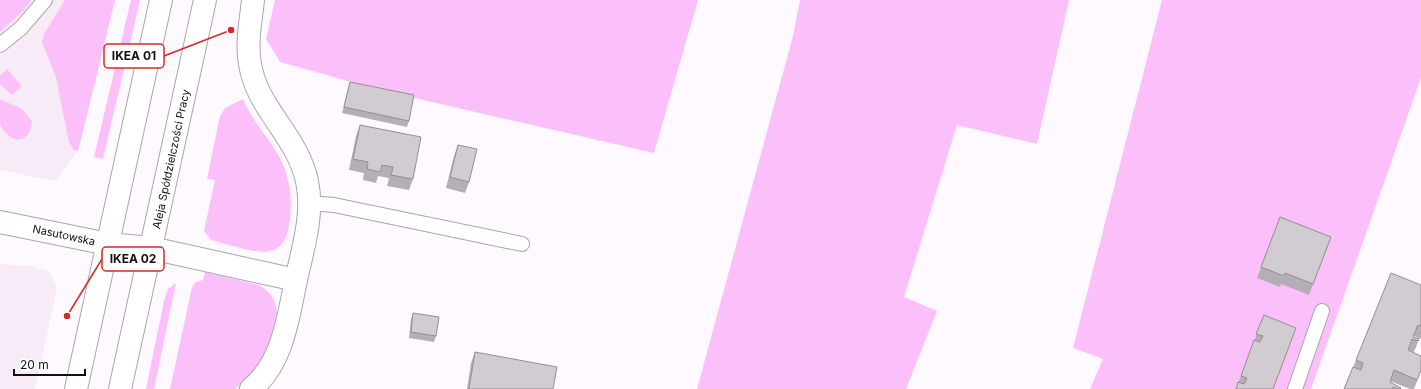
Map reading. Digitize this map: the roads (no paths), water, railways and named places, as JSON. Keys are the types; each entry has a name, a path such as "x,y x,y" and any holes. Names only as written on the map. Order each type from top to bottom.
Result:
{"main road":[{"path":"76,389 161,0"},
{"name":"Aleja Spółdzielczości Pracy","path":"120,389 205,0"},
{"path":"251,389 267,370 278,352 283,338 307,229 309,203 307,181 300,159 293,145 259,92 251,72 249,62 249,37 253,0"},
{"name":"Nasutowska","path":"0,222 108,244 151,248 296,280"}],"lane":[{"path":"0,45 21,28 44,0"},
{"path":"309,203 334,205 522,244"},
{"path":"1295,389 1322,311"}],"place":[{"name":"IKEA 01","path":"231,30"},
{"name":"IKEA 02","path":"67,316"}]}
